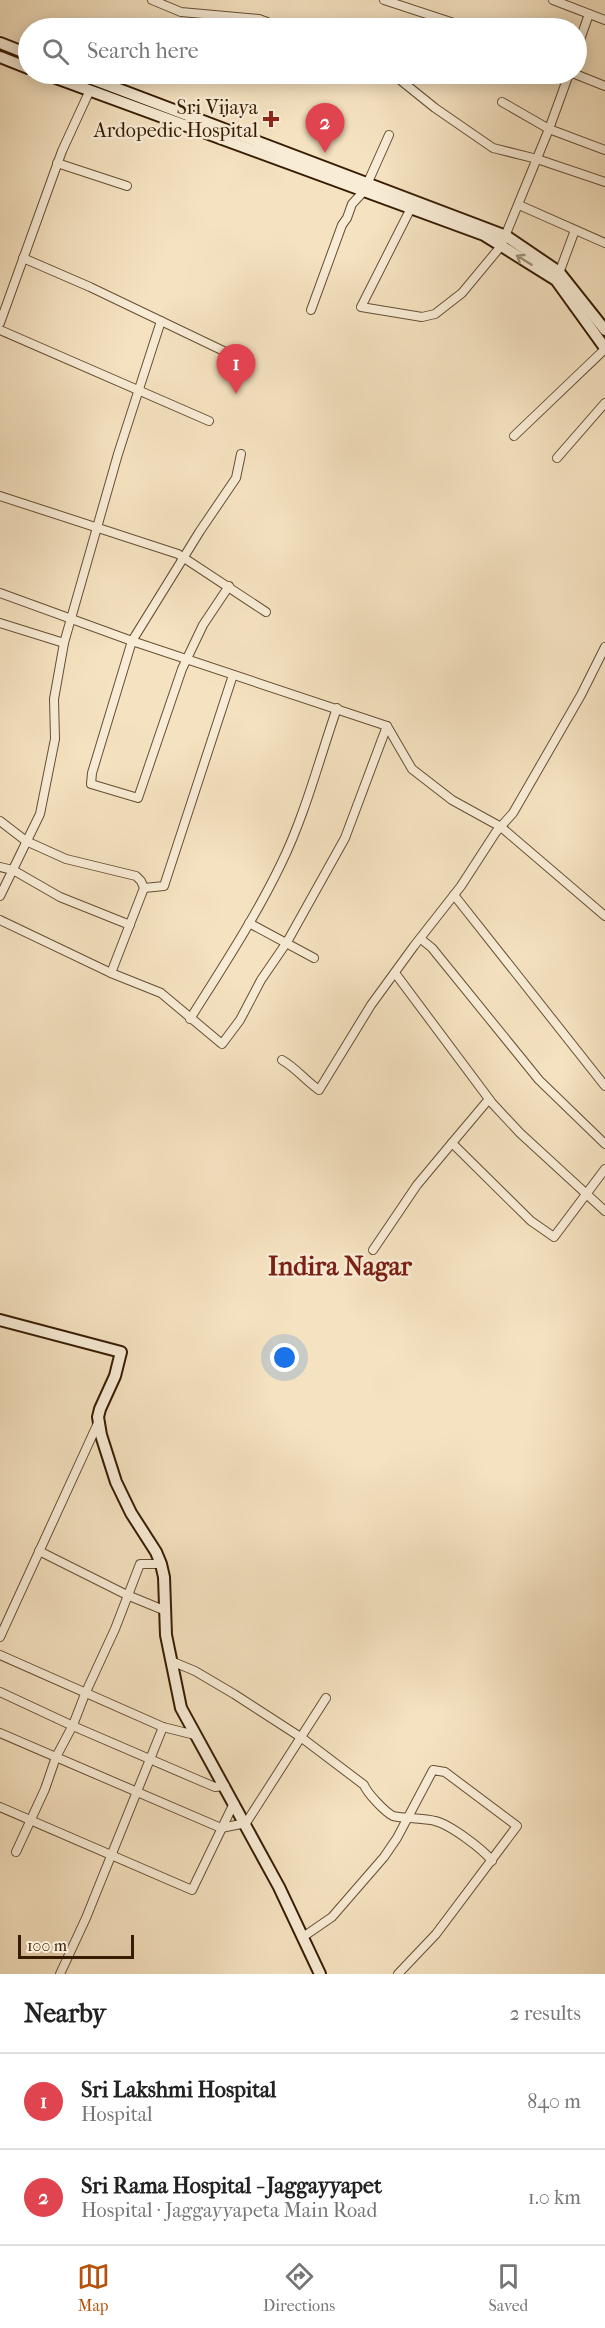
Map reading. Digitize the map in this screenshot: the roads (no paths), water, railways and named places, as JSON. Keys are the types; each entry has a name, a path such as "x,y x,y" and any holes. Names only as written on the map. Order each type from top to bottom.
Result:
{"main road":[{"path":"0,43 18,50"},
{"path":"0,57 18,64"},
{"path":"73,84 366,187 411,208 504,241"},
{"path":"104,84 504,241 558,276 605,330"},
{"path":"558,276 605,348"},
{"path":"0,1320 122,1352 115,1376 100,1409 101,1436 116,1482 161,1564 166,1635 181,1708 246,1823 320,1974"}],"street":[{"path":"152,0 182,12 248,18"},
{"path":"384,0 439,18"},
{"path":"553,0 605,20"},
{"path":"587,20 589,14"},
{"path":"587,79 605,86"},
{"path":"405,84 435,108 493,148 537,159 605,182"},
{"path":"411,208 361,307 422,317 435,314 462,293 504,241 565,84"},
{"path":"0,323 57,163 90,90"},
{"path":"501,102 549,129 605,150"},
{"path":"311,310 342,225 352,204 366,187 389,135"},
{"path":"57,163 127,186"},
{"path":"519,205 605,243"},
{"path":"558,276 575,230"},
{"path":"23,258 232,355"},
{"path":"0,896 40,814 55,739 54,699 64,644 97,527 161,321"},
{"path":"0,330 209,422"},
{"path":"514,436 605,348"},
{"path":"557,458 605,403"},
{"path":"229,586 203,625 187,660 138,798 91,784 92,773 132,641 236,478 242,454"},
{"path":"0,496 185,558 266,612"},
{"path":"0,593 187,660 387,726 412,769 452,800 501,827 605,916"},
{"path":"0,623 64,644"},
{"path":"282,1060 294,1066 304,1080 319,1090 371,1005 513,813 581,695 605,647"},
{"path":"144,888 164,886 233,675"},
{"path":"190,1019 282,864 337,708"},
{"path":"0,920 111,973 161,993 222,1044 240,1020 261,980 287,942 345,838 387,726"},
{"path":"0,821 26,841 66,859 135,876 141,881 144,888 111,973"},
{"path":"0,867 13,870 60,897 130,925"},
{"path":"454,895 605,1086"},
{"path":"598,910 605,902"},
{"path":"249,923 314,958"},
{"path":"421,939 432,948 539,1080 605,1144"},
{"path":"395,973 489,1099 520,1133 605,1211"},
{"path":"373,1250 417,1185 489,1099"},
{"path":"452,1143 531,1221 554,1237 605,1169"},
{"path":"0,1637 99,1421"},
{"path":"39,1551 127,1595 166,1611"},
{"path":"16,1852 31,1821 56,1756 73,1726 115,1629 140,1564 161,1564"},
{"path":"0,1655 85,1694 163,1726 195,1735"},
{"path":"171,1661 195,1671 302,1738 364,1785 367,1792 393,1816 437,1821 458,1834 492,1861"},
{"path":"0,1692 150,1760 215,1787 225,1786"},
{"path":"0,1732 221,1828 246,1823 326,1698"},
{"path":"60,1974 111,1856 163,1726"},
{"path":"303,1937 332,1917 384,1857 397,1838 433,1770 445,1772 517,1826 436,1934 398,1974"},
{"path":"0,1807 192,1890 234,1803"}],"place":[{"name":"Sri Vijaya Ardopedic Hospital","path":"271,119"},
{"name":"Sri Rama Hospital - Jaggayyapet","path":"325,153"},
{"name":"Sri Lakshmi Hospital","path":"236,394"}],"district":[{"name":"Indira Nagar","path":"340,1266"}]}
